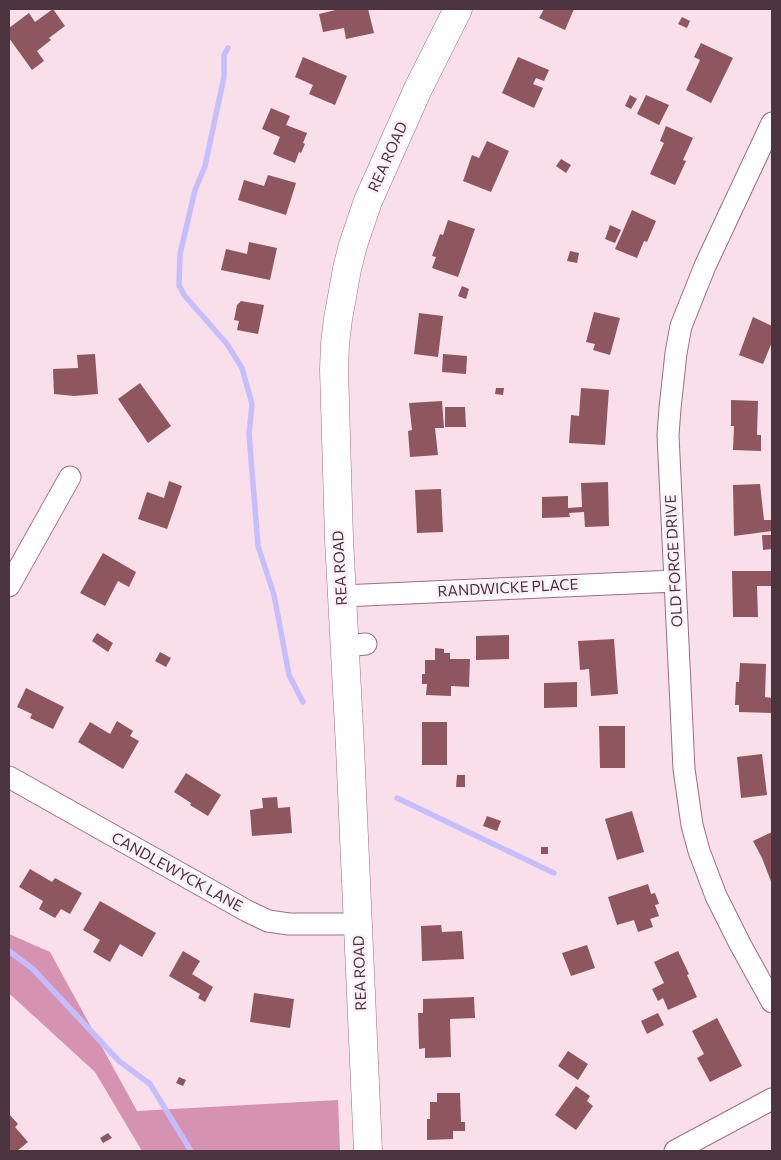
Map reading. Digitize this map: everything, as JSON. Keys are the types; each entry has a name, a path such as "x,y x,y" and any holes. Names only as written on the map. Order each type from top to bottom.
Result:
{"main road":[{"name":"REA ROAD","path":"368,1151 358,924 355,645 342,596 334,369 338,319 347,269 368,201 418,89 458,9"}],"street":[{"name":"OLD FORGE DRIVE","path":"772,123 705,266 681,326 676,353 668,436 684,769 692,825 716,896 772,1002"},
{"path":"9,586 70,477"},
{"name":"RANDWICKE PLACE","path":"342,596 675,581"},
{"name":"CANDLEWYCK LANE","path":"9,777 268,921 289,924 358,924"},
{"path":"675,1151 772,1099"}],"shaded area":[{"path":"9,934 50,952 137,1111 338,1100 340,1151 142,1151 95,1072 9,994"}],"building":[{"path":"53,9 65,26 49,38 51,40 37,51 44,61 32,70 9,38 9,28 29,13 35,22"},
{"path":"340,9 368,9 374,33 346,39 344,28 323,32 319,14"},
{"path":"544,9 574,9 565,30 539,18"},
{"path":"682,17 690,21 687,28 678,24"},
{"path":"701,43 733,58 711,103 686,90 700,60 694,57"},
{"path":"303,57 347,76 335,105 309,94 313,85 295,77"},
{"path":"518,57 549,70 544,81 536,78 533,84 543,88 534,108 502,93"},
{"path":"630,95 637,99 631,109 625,106"},
{"path":"646,95 669,105 659,125 637,114"},
{"path":"271,108 290,116 286,125 307,133 303,143 305,144 301,153 299,152 295,163 273,154 280,137 262,129"},
{"path":"666,126 693,138 683,160 686,161 675,185 650,174 664,143 660,141"},
{"path":"487,141 509,151 491,192 463,181 472,155 479,158"},
{"path":"561,159 571,165 566,173 556,166"},
{"path":"268,175 296,183 286,215 238,200 244,180 264,186"},
{"path":"632,210 656,221 647,242 644,241 637,258 615,249"},
{"path":"448,220 475,229 458,277 432,268 436,257 432,256 440,234 443,235"},
{"path":"610,225 621,230 615,243 605,239"},
{"path":"249,242 277,248 270,280 221,270 226,249 247,254"},
{"path":"570,251 579,253 577,263 567,261"},
{"path":"462,286 469,289 466,299 458,296"},
{"path":"241,301 264,305 258,334 237,330 239,321 234,320 237,305"},
{"path":"594,312 620,318 610,355 593,350 595,344 586,342"},
{"path":"419,313 443,316 438,357 414,354"},
{"path":"753,317 772,326 772,342 763,364 739,355"},
{"path":"95,354 98,394 74,396 54,394 53,369 78,368 77,355"},
{"path":"443,354 467,356 466,374 442,372"},
{"path":"140,383 171,426 148,443 118,399"},
{"path":"496,388 504,388 503,395 495,394"},
{"path":"581,388 609,390 605,445 569,443 571,415 579,416"},
{"path":"731,400 758,401 757,435 761,435 761,451 733,450 734,426 731,426"},
{"path":"442,401 444,428 435,428 438,455 410,457 408,431 412,430 409,403"},
{"path":"445,407 465,407 466,427 445,427"},
{"path":"169,481 182,486 167,529 138,519 147,492 164,498"},
{"path":"608,482 609,526 585,527 584,512 569,513 570,517 542,518 542,497 568,496 568,508 582,507 581,483"},
{"path":"760,484 764,520 772,520 772,531 734,536 733,485"},
{"path":"441,489 443,532 417,533 415,490"},
{"path":"762,535 772,535 772,549 763,550"},
{"path":"103,553 136,572 129,587 118,581 105,606 80,593"},
{"path":"732,571 772,571 772,586 757,586 758,617 733,617"},
{"path":"97,633 113,643 108,652 92,641"},
{"path":"509,635 509,659 476,660 476,636"},
{"path":"614,639 618,694 591,696 589,669 580,670 578,641"},
{"path":"435,648 444,649 444,653 450,653 450,659 470,659 469,687 451,686 451,696 426,695 427,684 422,684 422,674 425,674 425,660 435,660"},
{"path":"160,652 171,658 166,667 155,661"},
{"path":"740,663 766,664 765,697 772,698 772,713 739,712 739,705 735,705 736,682 739,682"},
{"path":"577,682 577,707 544,708 544,683"},
{"path":"26,688 64,707 53,729 30,718 32,714 17,707"},
{"path":"117,721 133,731 130,736 139,741 123,769 78,742 90,722 110,734"},
{"path":"422,722 447,722 447,765 422,765"},
{"path":"599,726 625,726 625,768 600,768"},
{"path":"762,754 767,795 741,798 737,757"},
{"path":"186,773 221,795 208,816 174,792"},
{"path":"457,775 465,775 465,787 456,787"},
{"path":"277,797 278,808 290,807 292,833 252,836 250,810 263,808 262,798"},
{"path":"632,811 644,852 617,860 605,819"},
{"path":"487,816 501,821 497,831 483,826"},
{"path":"772,832 772,884 753,841"},
{"path":"541,847 548,847 548,854 541,854"},
{"path":"30,869 52,882 55,878 82,893 70,914 61,909 55,918 39,909 43,901 19,887"},
{"path":"648,884 651,894 655,893 659,904 655,905 659,916 650,919 653,927 638,932 634,920 617,925 608,897"},
{"path":"100,901 156,933 142,957 120,944 110,962 93,952 100,940 83,930"},
{"path":"441,925 442,932 462,931 464,959 422,961 421,926"},
{"path":"587,945 595,968 571,976 562,953"},
{"path":"183,951 200,961 192,974 213,987 205,1002 198,998 200,994 169,976"},
{"path":"678,951 697,997 668,1010 663,998 658,1001 652,989 664,983 654,962"},
{"path":"254,993 294,999 290,1028 250,1022"},
{"path":"474,997 475,1018 450,1019 451,1057 425,1058 425,1048 419,1049 418,1013 423,1013 423,999"},
{"path":"658,1013 664,1025 647,1034 641,1021"},
{"path":"717,1018 742,1066 710,1082 697,1058 704,1054 692,1031"},
{"path":"568,1051 588,1064 578,1080 558,1066"},
{"path":"179,1077 186,1080 183,1086 176,1083"},
{"path":"576,1086 590,1096 587,1101 593,1106 576,1130 555,1115"},
{"path":"437,1093 460,1093 461,1122 465,1122 465,1131 453,1131 453,1139 427,1140 427,1119 430,1119 430,1102 437,1102"},
{"path":"9,1114 18,1124 15,1127 28,1142 17,1151 9,1151"},
{"path":"108,1133 112,1138 103,1143 100,1138"}],"waterway":[{"path":"228,48 224,55 224,77 205,166 195,190 180,254 179,285 184,295 227,344 242,368 252,404 249,434 258,546 274,595 289,675 303,702"},
{"path":"397,798 554,873"},
{"path":"9,951 33,969 119,1061 150,1084 191,1151"}]}
